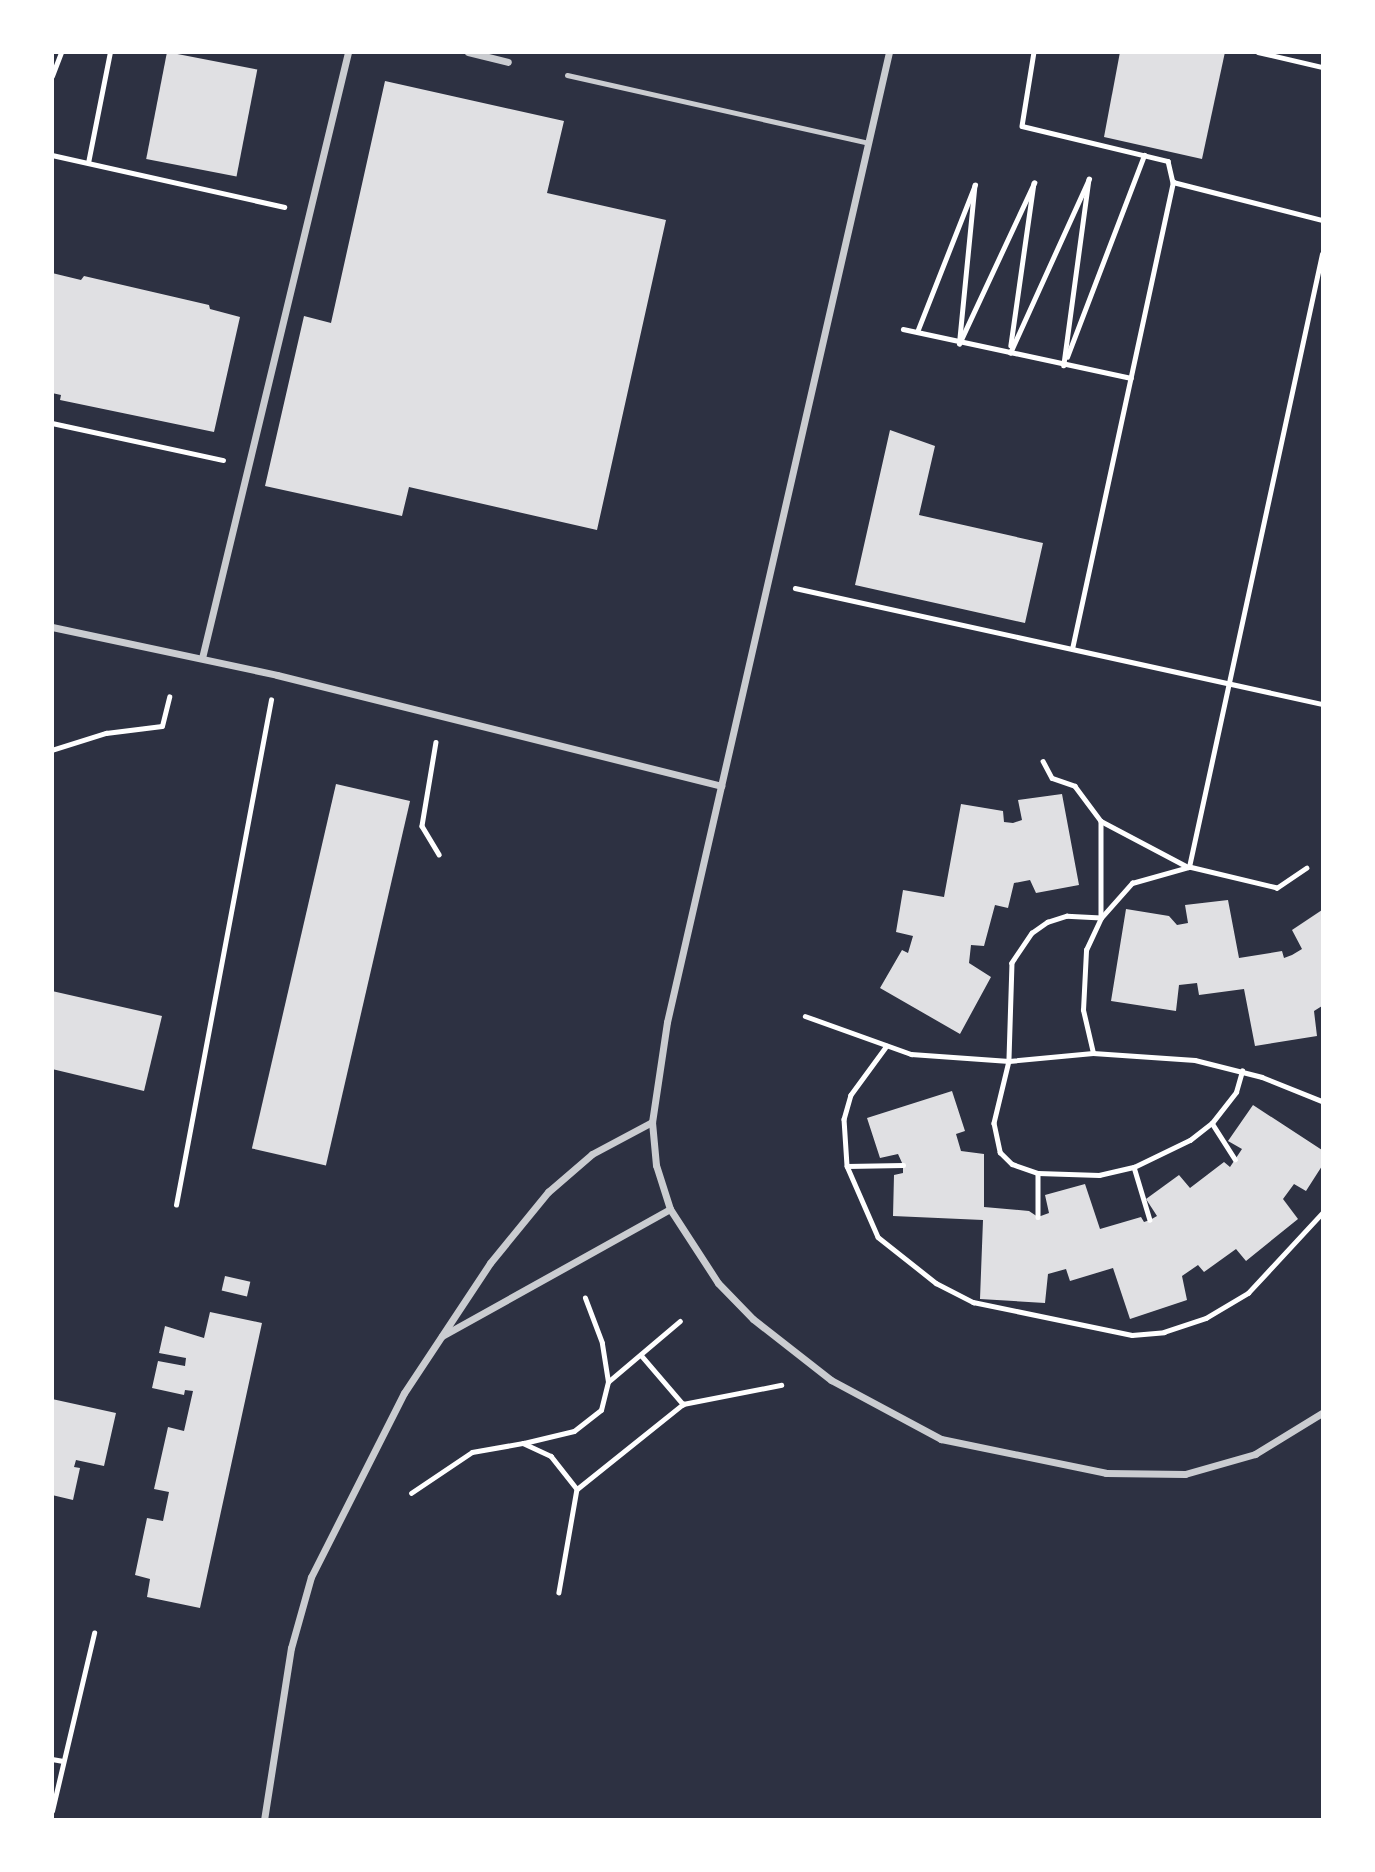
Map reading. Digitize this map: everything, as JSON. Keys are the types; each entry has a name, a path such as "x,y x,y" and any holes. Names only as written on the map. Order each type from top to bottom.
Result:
{"street":[{"path":"202,658 348,52"},
{"path":"468,52 508,62"},
{"path":"889,52 667,1022 652,1122 656,1166 670,1209 718,1283 753,1319 831,1380 941,1438 1106,1473 1185,1474 1255,1454 1322,1413"},
{"path":"52,627 202,658 721,786"},
{"path":"264,1819 291,1648 311,1577 404,1393 439,1338 548,1192 592,1154 652,1122"},
{"path":"439,1338 670,1209"}],"lane":[{"path":"567,75 868,143"}],"path":[{"path":"52,76 61,52"},
{"path":"88,163 110,52"},
{"path":"1034,52 1022,126 1168,161 1173,182 1072,649"},
{"path":"1258,52 1322,67"},
{"path":"52,155 309,212"},
{"path":"1064,365 1144,155"},
{"path":"1010,353 1089,179 1064,365"},
{"path":"1173,182 1322,220"},
{"path":"959,344 1034,183 1010,353"},
{"path":"918,332 975,185 959,344"},
{"path":"1189,867 1322,254"},
{"path":"903,329 959,344 1131,378"},
{"path":"52,423 247,466"},
{"path":"795,588 1322,704"},
{"path":"52,750 106,733 162,726 169,696"},
{"path":"176,1205 267,716"},
{"path":"439,854 422,826 440,716"},
{"path":"1043,761 1052,778 1074,786 1101,821 1189,867 1277,888 1307,868"},
{"path":"1101,821 1101,918"},
{"path":"1093,1053 1083,1010 1086,950 1101,918 1132,883 1189,867"},
{"path":"1101,918 1067,916 1048,922 1032,933 1012,963 1009,1061 995,1137 1012,1164 1038,1173 1099,1175 1134,1167 1191,1140 1212,1123 1236,1092 1242,1071"},
{"path":"805,1016 911,1054 1009,1061 1093,1053 1195,1060 1242,1071 1322,1101"},
{"path":"887,1046 850,1095 844,1119 847,1166 878,1237 936,1283 973,1302 1132,1335 1164,1332 1206,1318 1248,1293 1322,1213"},
{"path":"1212,1123 1235,1159"},
{"path":"847,1166 903,1165"},
{"path":"1134,1167 1150,1220"},
{"path":"1038,1173 1038,1217"},
{"path":"411,1493 472,1452 574,1431 601,1410 608,1382 602,1343 585,1298"},
{"path":"608,1382 680,1321"},
{"path":"640,1355 683,1404"},
{"path":"559,1592 577,1489 683,1404 781,1385"},
{"path":"523,1443 551,1456 577,1489"},
{"path":"52,1811 94,1633"},
{"path":"52,1759 63,1761"}],"building":[{"path":"167,52 257,70 237,177 146,159"},
{"path":"1120,52 1225,52 1202,159 1104,137"},
{"path":"385,81 564,121 547,193 666,220 597,530 409,487 402,516 265,486 304,316 331,323"},
{"path":"52,273 81,280 84,276 209,305 210,309 240,317 214,432 60,400 61,395 52,393"},
{"path":"890,430 935,446 919,515 1043,543 1025,623 855,585"},
{"path":"336,784 410,801 326,1166 252,1148"},
{"path":"1062,794 1079,885 1036,893 1030,880 1014,883 1008,908 995,905 984,946 971,945 969,963 991,977 960,1034 880,988 902,950 908,953 913,936 896,932 903,890 944,897 961,804 1003,811 1004,822 1013,823 1022,820 1018,800"},
{"path":"1228,900 1239,958 1282,951 1284,958 1292,955 1302,949 1292,930 1322,910 1322,1006 1314,1011 1317,1036 1255,1046 1244,989 1199,995 1197,983 1179,985 1176,1011 1111,1001 1126,909 1169,916 1177,925 1188,923 1185,905"},
{"path":"52,991 162,1016 144,1091 52,1069"},
{"path":"952,1091 965,1131 956,1134 961,1151 984,1154 984,1207 1029,1211 1038,1217 1049,1213 1045,1195 1085,1184 1100,1229 1141,1217 1144,1222 1150,1220 1157,1216 1146,1199 1179,1175 1190,1188 1224,1162 1230,1167 1242,1149 1228,1141 1253,1105 1322,1150 1322,1166 1306,1191 1294,1184 1283,1199 1298,1219 1246,1261 1236,1249 1204,1272 1198,1265 1182,1276 1187,1300 1130,1319 1113,1268 1070,1281 1066,1269 1048,1274 1045,1303 980,1299 983,1220 893,1216 894,1175 903,1173 903,1165 898,1154 880,1158 867,1118"},
{"path":"225,1276 250,1282 247,1296 222,1291"},
{"path":"210,1312 262,1323 200,1608 147,1597 150,1579 135,1575 147,1518 163,1521 169,1492 154,1489 168,1427 184,1431 193,1391 185,1390 184,1395 152,1388 158,1361 185,1366 186,1358 159,1353 165,1326 204,1338"},
{"path":"52,1399 116,1413 104,1466 76,1460 74,1467 80,1468 73,1500 52,1495"}]}
